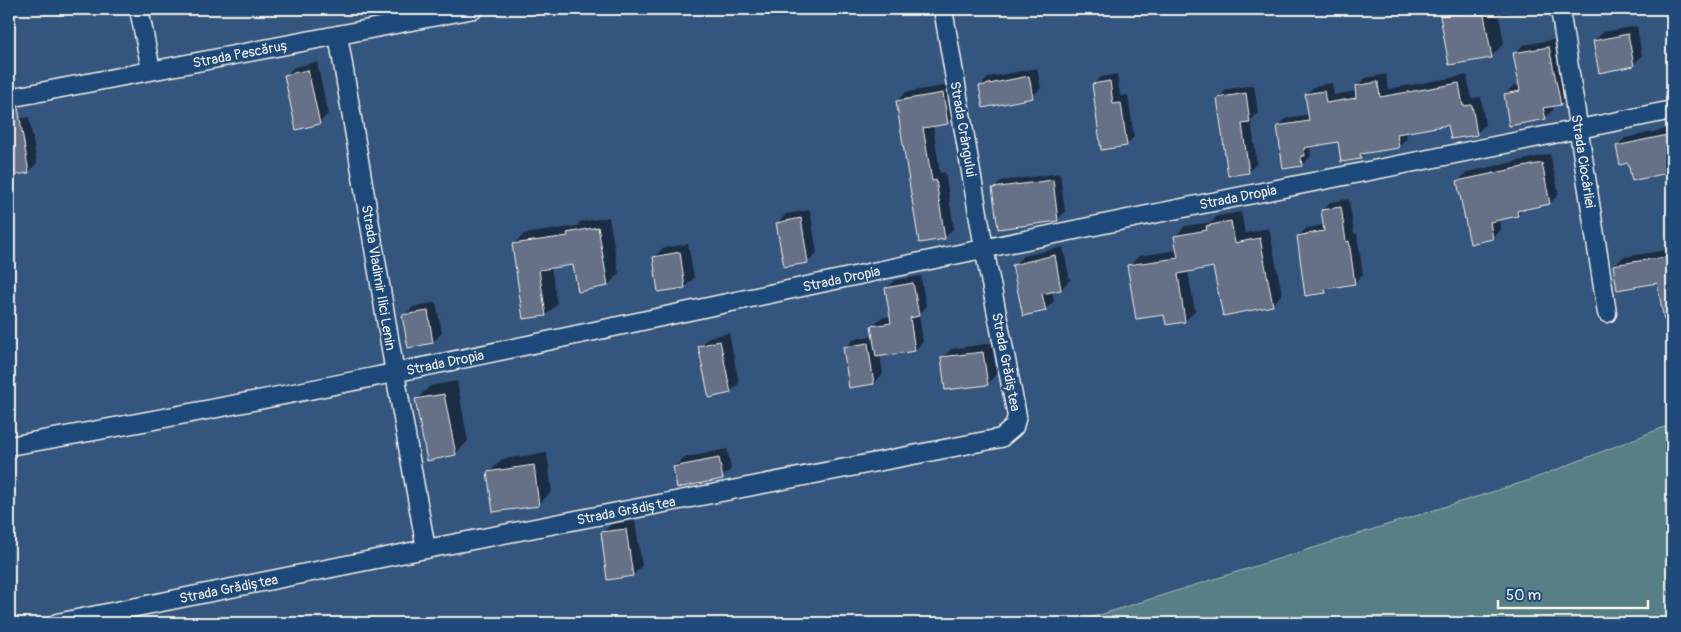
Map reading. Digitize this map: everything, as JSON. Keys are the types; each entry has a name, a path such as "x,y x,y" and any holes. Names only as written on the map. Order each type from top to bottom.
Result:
{"street":[{"path":"140,9 151,70"},
{"name":"Strada Pescăruș","path":"9,98 474,9"},
{"name":"Strada Crângului","path":"943,9 984,248"},
{"name":"Strada Ciocârliei","path":"1560,9 1608,313"},
{"name":"Strada Vladimir Ilici Lenin","path":"338,35 394,373 426,549"},
{"name":"Strada Dropia","path":"9,446 394,373 984,248 1672,110"},
{"name":"Strada Grădiștea","path":"57,623 426,549 1001,438 1014,427 1017,416 984,248"}],"green space":[{"path":"1672,424 1672,623 1074,623 1530,480"}],"building":[{"path":"1483,9 1492,58 1449,65 1440,16"},
{"path":"1628,34 1634,66 1599,73 1593,41"},
{"path":"1549,47 1561,105 1543,108 1546,119 1509,126 1504,94 1520,91 1513,53"},
{"path":"308,70 320,124 296,130 284,75"},
{"path":"1029,76 1033,98 983,108 979,86"},
{"path":"1110,81 1113,104 1121,103 1127,146 1101,150 1092,84"},
{"path":"1378,82 1380,97 1459,83 1463,106 1472,105 1477,135 1451,139 1448,125 1397,134 1399,148 1360,154 1361,159 1341,162 1338,142 1304,148 1305,156 1301,156 1302,166 1283,169 1277,126 1309,121 1305,94 1324,91 1326,103 1356,98 1355,86"},
{"path":"943,93 948,124 923,128 932,181 936,180 945,239 919,243 896,101"},
{"path":"1246,93 1250,123 1242,124 1249,173 1228,176 1217,98"},
{"path":"18,107 29,173 9,176 9,108"},
{"path":"1672,134 1672,172 1632,181 1628,163 1620,165 1616,146"},
{"path":"1542,163 1550,204 1517,211 1518,216 1490,222 1493,239 1470,244 1457,181"},
{"path":"1053,180 1058,221 998,229 992,188"},
{"path":"1341,207 1346,242 1349,241 1355,284 1325,289 1326,293 1305,296 1297,236 1324,231 1321,210"},
{"path":"801,218 808,263 784,267 776,223"},
{"path":"1231,221 1235,243 1260,238 1273,306 1223,316 1213,267 1178,274 1185,322 1166,325 1164,315 1136,319 1127,265 1178,258 1174,236 1207,230 1206,226"},
{"path":"598,227 608,286 578,292 573,265 539,270 546,316 523,319 512,244 568,236 567,233"},
{"path":"680,252 685,288 658,292 653,257"},
{"path":"1055,255 1061,290 1042,294 1046,311 1023,316 1012,265"},
{"path":"1672,256 1672,320 1664,320 1657,283 1617,290 1613,265"},
{"path":"913,283 919,316 910,318 915,351 876,357 871,326 891,323 885,288"},
{"path":"428,311 433,343 408,348 402,315"},
{"path":"720,341 731,393 709,398 698,346"},
{"path":"868,343 874,384 849,388 843,347"},
{"path":"983,352 988,385 945,390 941,357"},
{"path":"444,394 456,455 427,461 415,399"},
{"path":"719,458 723,479 677,488 673,467"},
{"path":"534,465 539,506 493,512 487,472"},
{"path":"626,529 633,576 607,580 601,532"}]}
